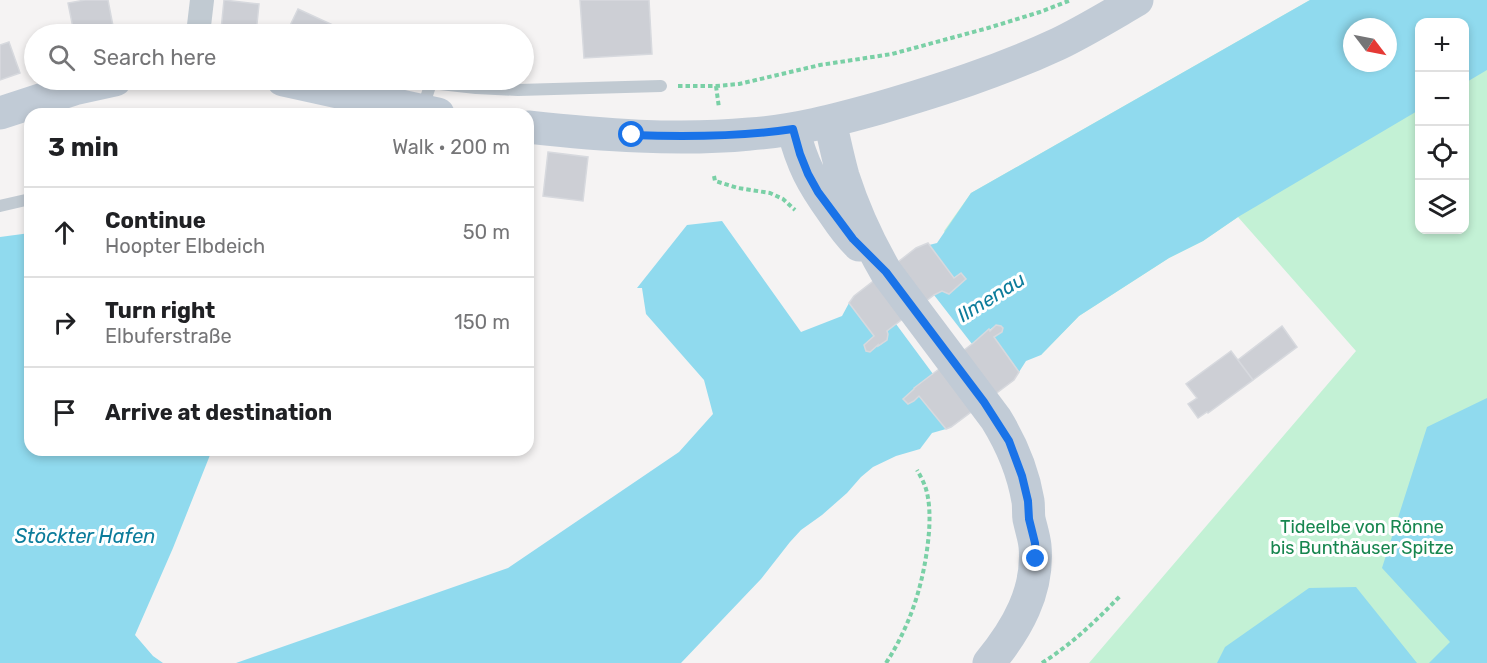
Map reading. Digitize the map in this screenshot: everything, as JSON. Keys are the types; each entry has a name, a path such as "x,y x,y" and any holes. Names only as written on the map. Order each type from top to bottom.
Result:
{"street":[{"path":"199,24 202,0"},
{"path":"534,127 676,137 716,137 793,129 938,91 1007,66 1060,43 1128,2"},
{"path":"0,112 74,90"},
{"path":"329,90 412,108"},
{"path":"830,121 843,176 872,248 886,272 984,402 1009,441 1018,461 1035,543 1035,573 1027,602 1017,624 1005,645 989,663"},
{"path":"793,129 800,154 818,192 853,239 886,272"},
{"path":"976,663 1001,610 1015,558 1029,519"}],"lane":[{"path":"534,90 661,86"},
{"path":"430,108 431,90"},
{"path":"0,206 24,200"}],"path":[{"path":"661,86 739,84 820,66 892,54 988,28 1071,0"},
{"path":"716,86 719,108"},
{"path":"714,176 715,181 721,184 770,193 783,199 801,215"},
{"path":"886,663 898,646 910,618 921,585 927,552 930,517 926,488 917,470"},
{"path":"1042,663 1088,628 1121,596"}],"green space":[{"name":"Tideelbe von Rönne bis Bunthäuser Spitze","path":"1310,0 1487,0 1487,663 1089,663 1356,351 1238,217 1203,241 1169,258 1079,316 1041,355 944,231 971,193"}],"water":[{"name":"Ilmenau","path":"1310,0 1487,0 1487,70 1469,81 1469,18 1415,18 1415,112 1238,217 1203,241 1169,258 1079,316 1041,355 1026,361 1019,372 994,337 1002,331 1001,326 996,325 914,388 903,399 908,404 919,396 946,429 932,433 920,449 896,456 873,467 861,477 847,493 801,530 761,579 681,663 236,663 508,568 679,452 713,414 704,380 646,314 642,288 637,288 687,225 722,221 801,332 842,316 849,303 874,336 864,345 866,351 870,352 887,340 889,329 934,295 942,291 949,294 966,279 961,273 954,278 929,245 937,243 971,193"},
{"name":"Stöckter Hafen","path":"24,234 24,456 210,456 135,635 153,656 163,663 0,663 0,237"},
{"path":"1487,398 1487,663 1429,663 1450,642 1382,568 1427,427"},
{"path":"1356,587 1417,663 1217,663 1225,647 1309,588"}],"pier":[{"path":"934,295 972,344 933,374 896,324 928,296 930,298"}],"building":[{"path":"108,0 113,24 72,24 68,3"},
{"path":"224,0 259,4 257,24 222,24"},
{"path":"580,0 649,0 652,54 584,58"},
{"path":"298,9 331,24 291,24"},
{"path":"9,42 20,73 0,80 0,45"},
{"path":"548,152 588,157 583,201 543,196"},
{"path":"928,243 954,278 961,273 966,279 949,294 942,291 934,295 887,331 887,340 870,352 866,351 864,345 874,336 849,303 854,296 916,248"},
{"path":"996,325 1003,328 1002,332 994,337 1019,372 1014,380 946,429 919,396 908,404 903,399 914,388"},
{"path":"1282,326 1297,347 1253,380 1238,360"},
{"path":"1231,351 1253,380 1198,418 1188,404 1197,398 1186,384"}],"route":[{"path":"632,135 716,137 793,129 800,154 818,192 853,239 886,272 984,402 1009,441 1018,461 1028,501 1036,559"}]}
